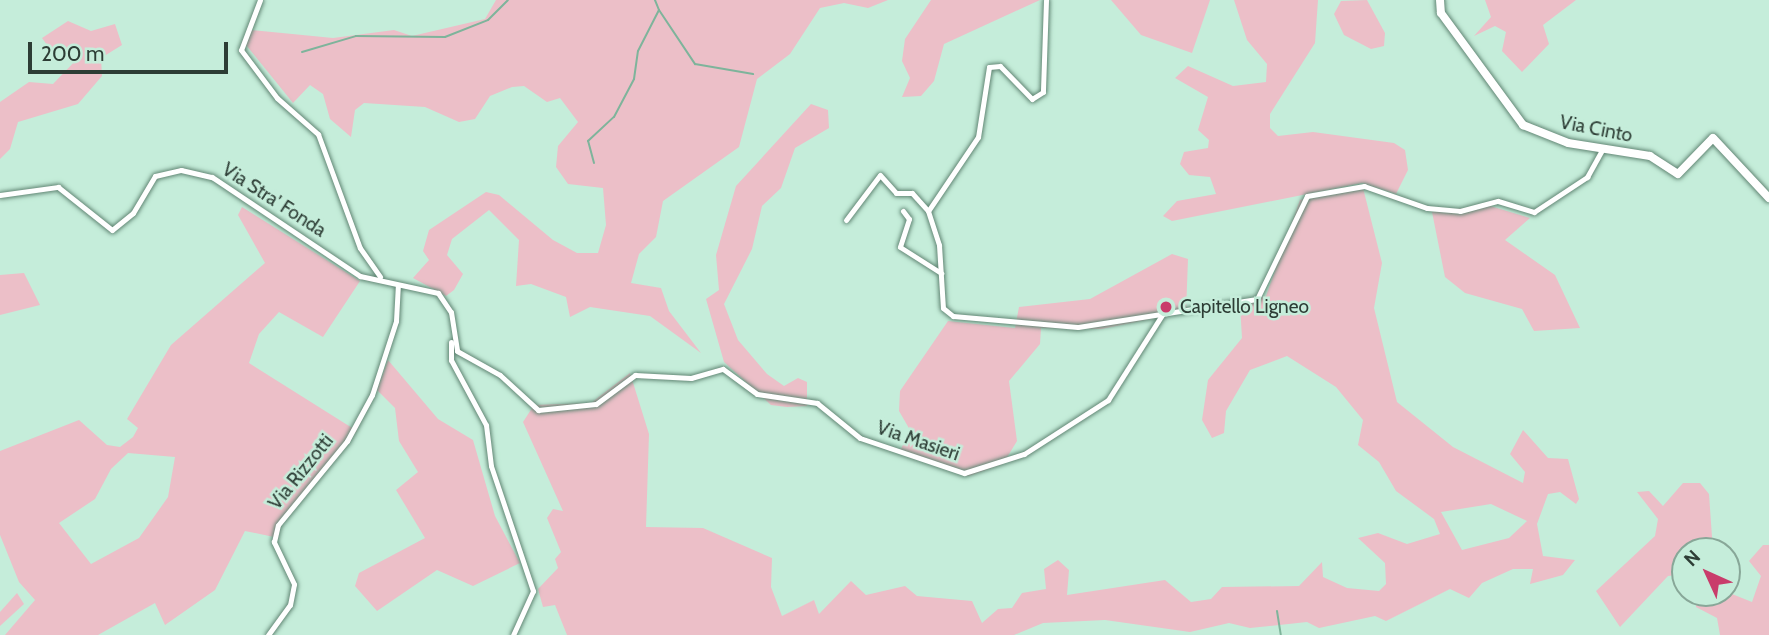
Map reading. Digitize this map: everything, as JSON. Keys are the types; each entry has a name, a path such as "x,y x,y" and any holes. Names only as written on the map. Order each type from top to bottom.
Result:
{"street":[{"path":"260,0 241,50 277,98 318,134 359,248 380,277"},
{"path":"928,211 978,137 989,67 1000,66 1032,99 1043,92 1046,0"},
{"name":"Via Cinto","path":"1440,0 1441,13 1517,120 1568,143 1650,156 1678,174 1713,138 1769,198"},
{"path":"846,220 880,175 895,193 912,193 928,211 941,273 943,308 953,316 1078,327 1162,315 1263,295 1307,196 1364,186 1427,208 1460,211 1499,201 1534,212 1587,177 1604,147"},
{"name":"Via Stra' Fonda","path":"0,195 58,187 112,230 133,213 155,176 193,172 222,181 360,276 380,277 398,285"},
{"path":"903,211 909,219 900,247 941,273"},
{"path":"398,285 419,284 445,300 452,341 451,360 486,425 491,466 533,591 513,635"},
{"name":"Via Rizzotti","path":"268,635 290,605 294,584 274,542 278,525 347,441 372,395 396,321 398,285"},
{"name":"Via Masieri","path":"452,341 463,358 500,374 538,410 596,404 635,375 691,378 723,369 757,394 817,403 860,438 964,473 1024,454 1108,400 1162,315"}],"shaded area":[{"path":"496,0 888,0 868,8 844,3 820,8 790,54 757,79 739,147 663,201 656,237 639,254 631,283 661,288 669,311 701,353 650,316 590,307 570,317 566,297 531,284 516,286 519,240 489,210 452,239 447,255 463,274 454,290 446,296 413,278 429,260 423,251 429,230 486,192 499,195 553,240 577,253 598,253 606,225 603,188 568,184 556,167 558,146 578,122 560,98 547,102 524,86 512,87 490,96 475,119 459,122 425,107 364,103 355,110 351,137 330,119 323,94 310,85 293,103 246,45 251,30 333,38 394,30 412,36 485,19"},
{"path":"931,0 1040,0 944,44 934,81 921,96 902,97 910,78 902,61 905,39"},
{"path":"1111,0 1210,0 1192,53 1141,35"},
{"path":"1234,0 1318,0 1315,43 1270,114 1270,128 1278,136 1313,132 1394,143 1405,150 1408,170 1396,194 1362,183 1172,221 1163,216 1177,201 1216,194 1210,177 1189,175 1180,164 1184,152 1208,148 1209,140 1198,130 1208,97 1175,78 1188,66 1233,86 1266,82 1267,64 1247,40"},
{"path":"1367,0 1385,33 1384,46 1371,49 1344,35 1334,14 1341,1"},
{"path":"1485,0 1576,0 1543,25 1549,44 1522,72 1502,51 1506,32 1495,26 1474,36 1491,17"},
{"path":"68,21 91,31 115,24 122,45 101,58 102,76 78,104 18,122 10,149 0,159 0,102 29,82 53,84 78,58 76,50 50,49 42,38"},
{"path":"811,104 828,110 829,128 795,148 781,188 762,206 752,249 724,304 738,340 767,374 784,386 798,378 807,382 807,406 787,407 771,405 724,362 706,299 719,290 716,255 736,186"},
{"path":"1363,188 1382,263 1374,308 1397,402 1453,447 1523,483 1525,472 1510,454 1523,430 1548,458 1568,459 1579,499 1576,504 1560,492 1548,494 1537,524 1543,556 1575,560 1563,575 1530,584 1533,569 1513,569 1482,583 1469,598 1450,589 1386,621 1375,616 1319,628 1307,622 1250,628 1229,623 1190,632 1105,620 1043,623 1014,635 567,635 555,605 543,607 538,589 558,568 555,559 561,552 547,518 553,509 563,511 523,422 534,405 591,403 630,373 649,434 646,527 703,528 772,558 771,587 782,616 814,600 819,614 851,581 866,595 905,586 917,596 972,601 982,623 998,609 1012,608 1022,593 1046,589 1044,569 1058,560 1069,570 1067,595 1165,580 1191,602 1211,599 1222,587 1299,586 1322,562 1323,577 1347,588 1379,591 1386,584 1385,563 1358,538 1378,533 1407,544 1440,534 1434,519 1396,491 1379,462 1358,445 1363,420 1336,387 1287,356 1250,370 1226,411 1224,433 1212,438 1202,420 1208,380 1242,338 1240,305 1266,296 1300,200","holes":["1491,504 1527,521 1509,538 1462,550 1441,512"]},
{"path":"1487,205 1530,218 1505,240 1555,275 1580,328 1534,331 1522,309 1465,293 1445,277 1432,212"},
{"path":"242,207 360,281 323,337 279,312 259,334 249,363 357,431 277,526 274,537 245,531 215,590 165,625 155,603 98,635 5,635 35,600 19,582 0,535 0,451 79,420 107,445 120,447 133,437 138,428 127,419 171,345 265,263 238,215","holes":["128,453 175,457 168,497 139,538 91,564 59,523 95,499 111,469"]},
{"path":"1172,254 1188,259 1186,312 1101,329 1041,328 1040,344 1009,381 1017,441 1003,464 969,476 900,451 910,430 899,411 900,391 948,321 1015,328 1019,307 1090,299"},
{"path":"24,273 40,305 0,315 0,275"},
{"path":"388,360 438,419 473,440 495,516 520,563 473,586 437,570 377,611 355,586 359,573 425,538 396,490 418,472 399,441 395,408 377,390"},
{"path":"1683,483 1700,483 1709,494 1712,537 1671,537 1671,576 1620,627 1596,591 1655,536 1658,519 1637,492 1649,491 1663,506"},
{"path":"1763,545 1769,545 1769,635 1720,635 1717,618 1696,607 1741,607 1741,598 1752,602 1761,576 1749,561"},
{"path":"17,593 24,604 0,626 0,612"}],"waterway":[{"path":"302,52 356,36 445,37 488,20 508,0"},
{"path":"594,163 588,141 614,117 634,79 638,51 659,10 655,0"},
{"path":"659,10 695,64 753,74"},
{"path":"1277,611 1281,635"}],"place":[{"name":"Capitello Ligneo","path":"1166,307"}]}
